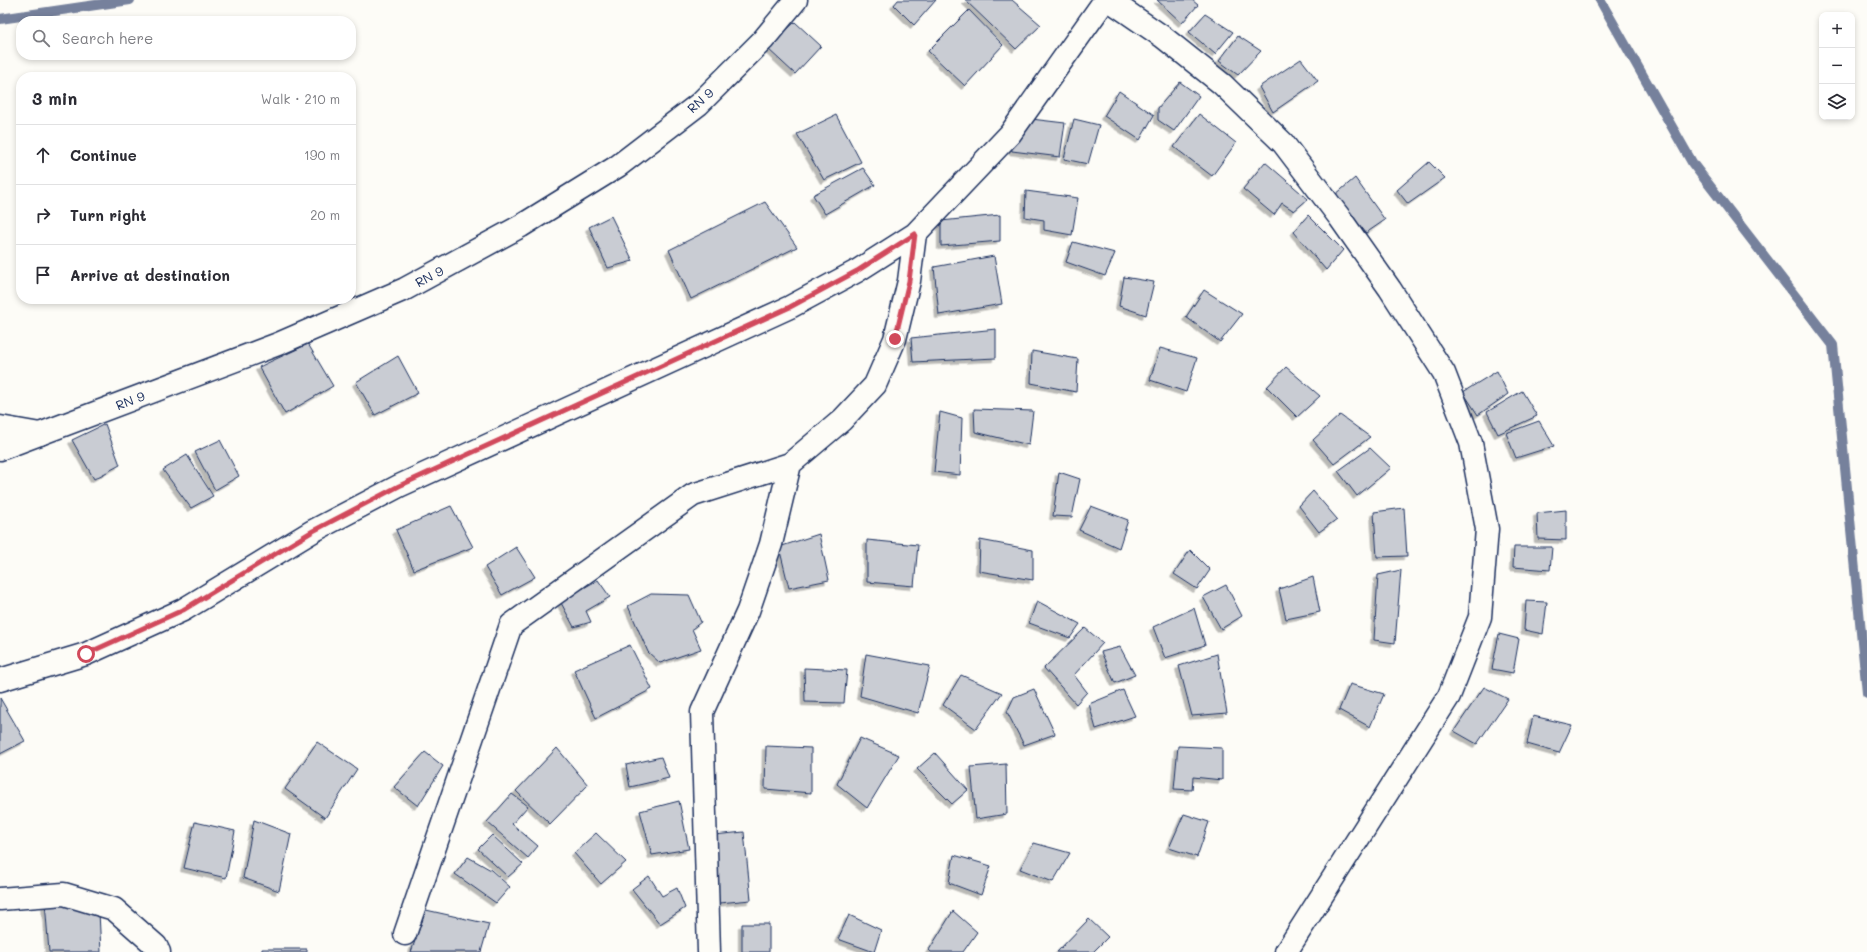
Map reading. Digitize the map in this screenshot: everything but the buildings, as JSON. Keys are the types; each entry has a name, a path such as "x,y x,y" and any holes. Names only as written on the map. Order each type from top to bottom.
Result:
{"street":[{"name":"RN 9","path":"0,450 285,341 405,289 521,226 618,166 698,104 763,40 796,0"},
{"path":"0,680 86,654 183,610 313,531 399,486 790,307 857,271 915,234 1010,134 1104,0"},
{"path":"1109,0 1163,37 1222,84 1283,144 1340,218 1390,289 1444,374 1471,443 1487,529 1480,617 1449,696 1286,952"},
{"path":"404,934 511,625 693,494 790,464 842,420 875,385 895,339 909,281 915,234"},
{"path":"0,427 40,434"},
{"path":"710,952 702,712 748,611 771,544 790,464"},
{"path":"0,900 64,894 114,909 156,946 159,952"}],"waterway":[{"path":"21,16 130,0"},
{"path":"1600,0 1693,164 1833,345 1867,693"},
{"path":"0,19 16,17"}],"route":[{"path":"86,654 183,610 313,531 399,486 790,307 857,271 915,234 909,281 895,339"}]}
